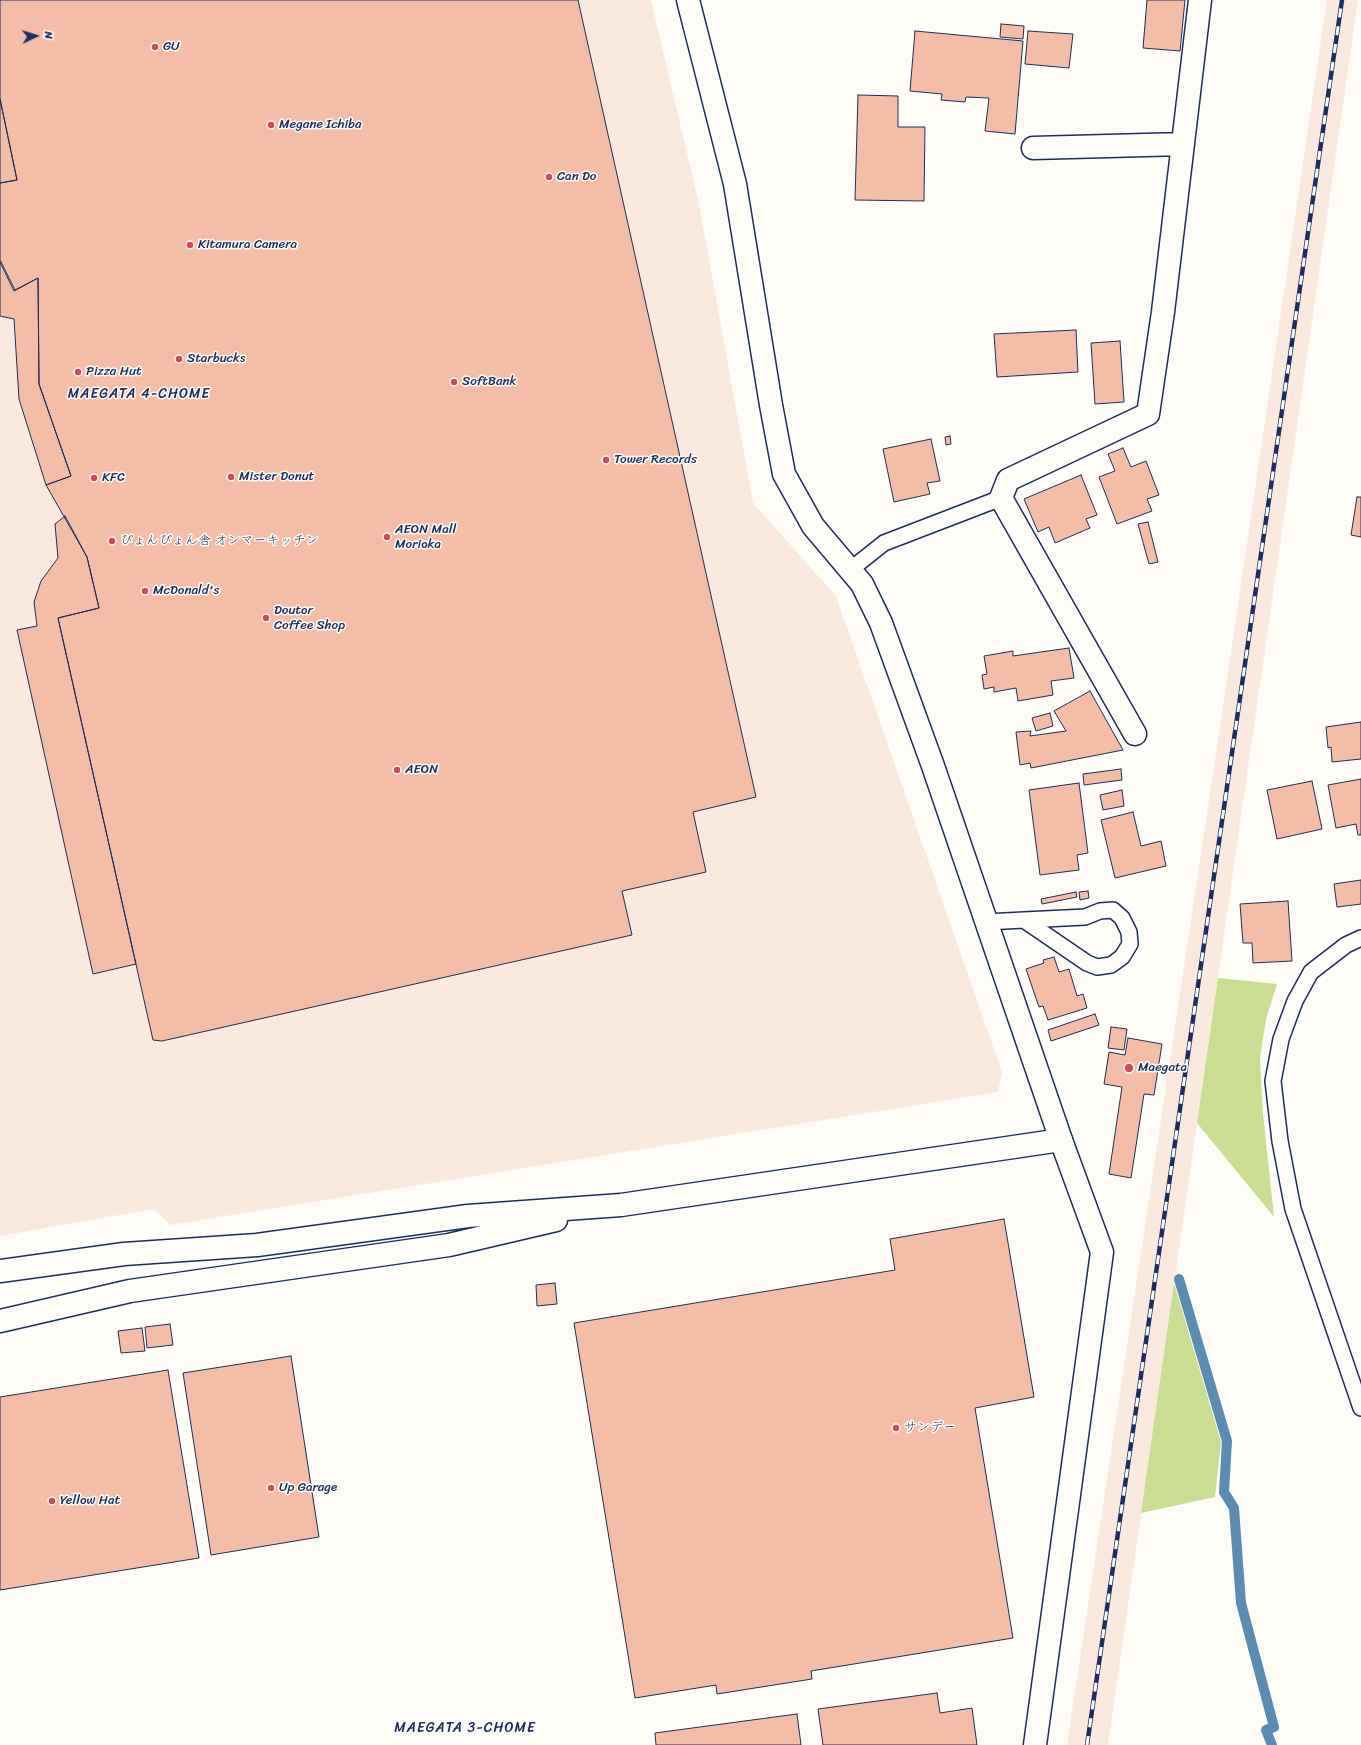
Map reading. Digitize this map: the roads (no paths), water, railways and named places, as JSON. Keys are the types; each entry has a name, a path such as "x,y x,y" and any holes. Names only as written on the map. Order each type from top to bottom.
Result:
{"street":[{"path":"688,0 735,184 771,405 784,474 813,526 862,584 882,628 933,766 1102,1252 1035,1745"},
{"path":"1135,734 1001,498 1008,480 1148,414 1163,312 1200,0"},
{"path":"1033,148 1183,144"},
{"path":"0,1271 124,1254 257,1246 468,1216 621,1205 1062,1140"},
{"path":"0,1322 130,1291 449,1245 621,1205"}],"lane":[{"path":"850,570 884,543 1001,498"},
{"path":"986,922 1024,920 1085,917 1100,911 1113,910 1122,918 1129,932 1130,944 1122,957 1111,965 1097,967 1087,963 1024,920"},
{"path":"1361,938 1346,945 1311,972 1295,1001 1281,1039 1273,1081 1280,1141 1293,1209 1361,1408"}],"waterway":[{"path":"1179,1279 1227,1441 1224,1492 1234,1508 1241,1603 1274,1727 1266,1730 1272,1745"}],"railway":[{"path":"1087,1745 1342,0"}],"place":[{"name":"GU","path":"155,47"},
{"name":"Megane Ichiba","path":"271,125"},
{"name":"Can Do","path":"549,177"},
{"name":"Kitamura Camera","path":"190,245"},
{"name":"Starbucks","path":"179,359"},
{"name":"Pizza Hut","path":"78,372"},
{"name":"SoftBank","path":"454,382"},
{"name":"Tower Records","path":"606,460"},
{"name":"Mister Donut","path":"231,477"},
{"name":"KFC","path":"94,478"},
{"name":"AEON Mall Morioka","path":"387,537"},
{"name":"ぴょんぴょん舎 オンマーキッチン","path":"112,541"},
{"name":"McDonald's","path":"145,591"},
{"name":"Doutor Coffee Shop","path":"266,618"},
{"name":"AEON","path":"397,770"},
{"name":"Maegata","path":"1129,1068"},
{"name":"サンデー","path":"896,1428"},
{"name":"Up Garage","path":"271,1488"},
{"name":"Yellow Hat","path":"52,1501"}],"district":[{"name":"MAEGATA 4-CHOME","path":"139,394"},
{"name":"MAEGATA 3-CHOME","path":"465,1728"}]}
